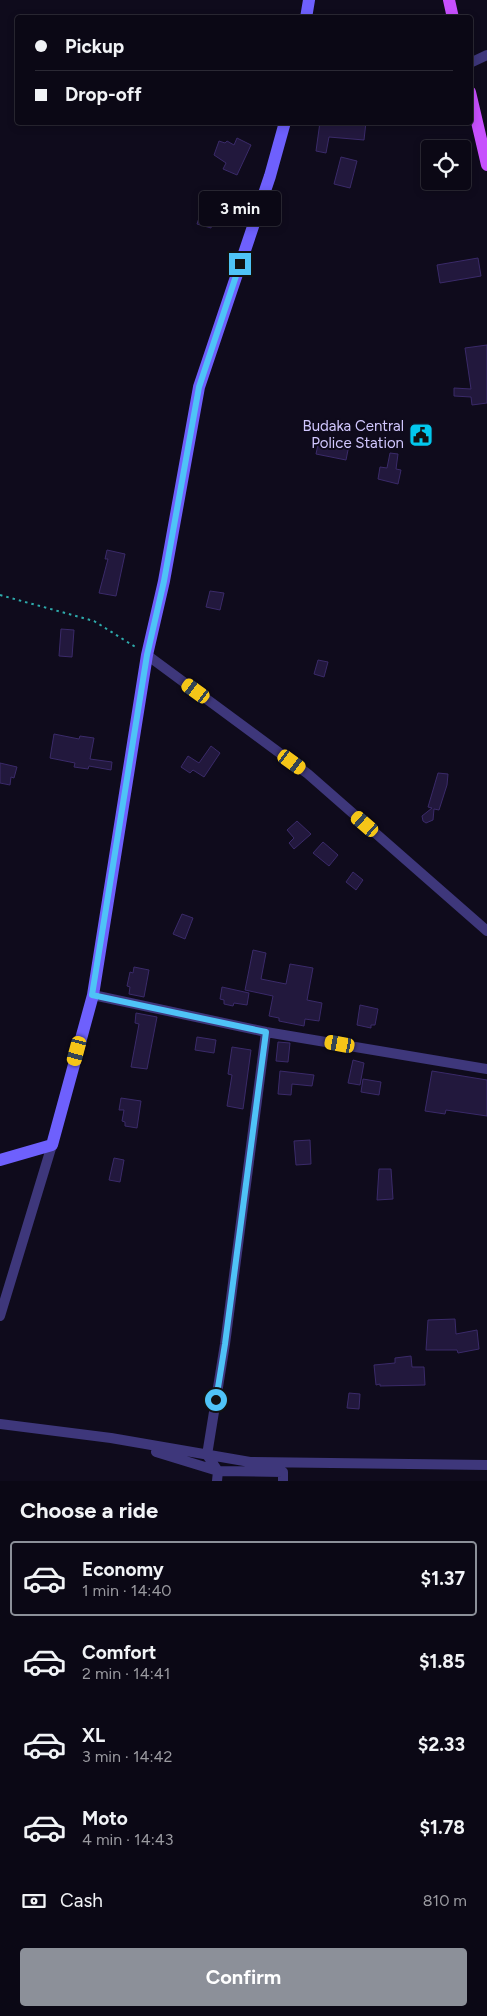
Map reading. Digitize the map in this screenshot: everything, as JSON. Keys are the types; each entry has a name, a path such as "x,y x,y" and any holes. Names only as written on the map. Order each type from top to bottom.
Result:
{"main road":[{"path":"449,0 452,15"},
{"path":"473,105 487,165"}],"street":[{"path":"306,15 309,0"},
{"path":"473,62 487,55"},
{"path":"0,1316 52,1145 92,995 147,655 164,581 199,387 270,176 284,125"},
{"path":"147,655 308,774 487,931"},
{"path":"92,995 266,1032 487,1069"},
{"path":"218,1476 207,1455 225,1344 266,1032"},
{"path":"0,1160 52,1145"},
{"path":"0,1424 111,1438 250,1462 487,1465"},
{"path":"111,1438 218,1476 284,1472 283,1481"}],"path":[{"path":"0,596 94,621 147,655"}],"building":[{"path":"320,125 366,125 364,140 329,137 326,153 316,151"},
{"path":"237,138 251,145 237,175 223,169 226,163 214,155 219,141 225,143 227,141 234,145"},
{"path":"341,157 357,161 350,188 334,184"},
{"path":"205,200 218,204 211,228 197,224"},
{"path":"478,258 481,276 440,283 437,265"},
{"path":"487,345 487,403 472,405 471,397 454,396 454,388 471,389 465,348"},
{"path":"319,440 349,445 346,460 316,454"},
{"path":"390,453 398,454 396,469 401,470 398,484 378,479 380,467 387,468"},
{"path":"107,550 125,554 116,596 99,593 108,559 105,559"},
{"path":"210,591 224,593 220,610 206,607"},
{"path":"61,629 74,630 72,657 59,656"},
{"path":"318,660 328,662 324,677 314,674"},
{"path":"54,734 79,739 80,736 94,738 90,759 112,762 111,770 89,766 88,769 74,767 75,763 50,758"},
{"path":"211,746 220,753 204,777 193,770 190,773 181,767 188,756 199,763"},
{"path":"0,763 17,767 14,778 11,777 10,785 0,783"},
{"path":"438,773 448,774 447,785 439,810 434,809 433,820 426,823 423,821 422,816 432,808 428,807"},
{"path":"297,821 311,834 294,849 289,843 294,838 287,830"},
{"path":"323,842 338,855 329,866 313,853"},
{"path":"353,872 363,880 356,890 346,882"},
{"path":"182,914 193,918 185,939 173,934"},
{"path":"253,950 266,953 261,979 286,984 290,964 313,968 307,1000 322,1003 319,1021 305,1019 304,1026 279,1021 279,1018 269,1016 273,996 245,990"},
{"path":"134,967 149,970 144,997 129,994 130,987 127,986 130,972 133,973"},
{"path":"222,987 249,993 247,1005 234,1003 233,1006 224,1004 224,1000 220,999"},
{"path":"360,1005 378,1009 375,1025 371,1025 371,1028 357,1025"},
{"path":"136,1013 157,1017 147,1069 131,1067 139,1024 135,1023"},
{"path":"197,1037 216,1040 214,1053 195,1050"},
{"path":"278,1042 290,1043 288,1062 276,1061"},
{"path":"232,1047 251,1050 243,1109 227,1106 232,1075 228,1074"},
{"path":"353,1060 364,1063 360,1085 348,1083"},
{"path":"280,1071 314,1075 312,1086 292,1084 291,1095 278,1094"},
{"path":"432,1071 487,1080 487,1116 446,1110 445,1114 425,1111"},
{"path":"363,1079 381,1082 379,1095 361,1092"},
{"path":"121,1098 141,1101 137,1128 125,1126 125,1122 122,1121 124,1110 119,1110"},
{"path":"310,1140 311,1164 296,1165 294,1141"},
{"path":"114,1158 124,1160 120,1182 109,1180"},
{"path":"379,1169 391,1169 393,1199 377,1200"},
{"path":"455,1319 456,1334 477,1330 479,1349 458,1353 457,1350 426,1350 428,1320"},
{"path":"411,1356 412,1367 424,1367 425,1385 376,1385 374,1365 395,1363 395,1358"},
{"path":"349,1393 360,1394 359,1409 347,1408"}],"place":[{"name":"Budaka Central Police Station","path":"421,435"}],"route":[{"path":"216,1400 266,1032 92,995 147,655 164,581 199,387 240,264"}]}
